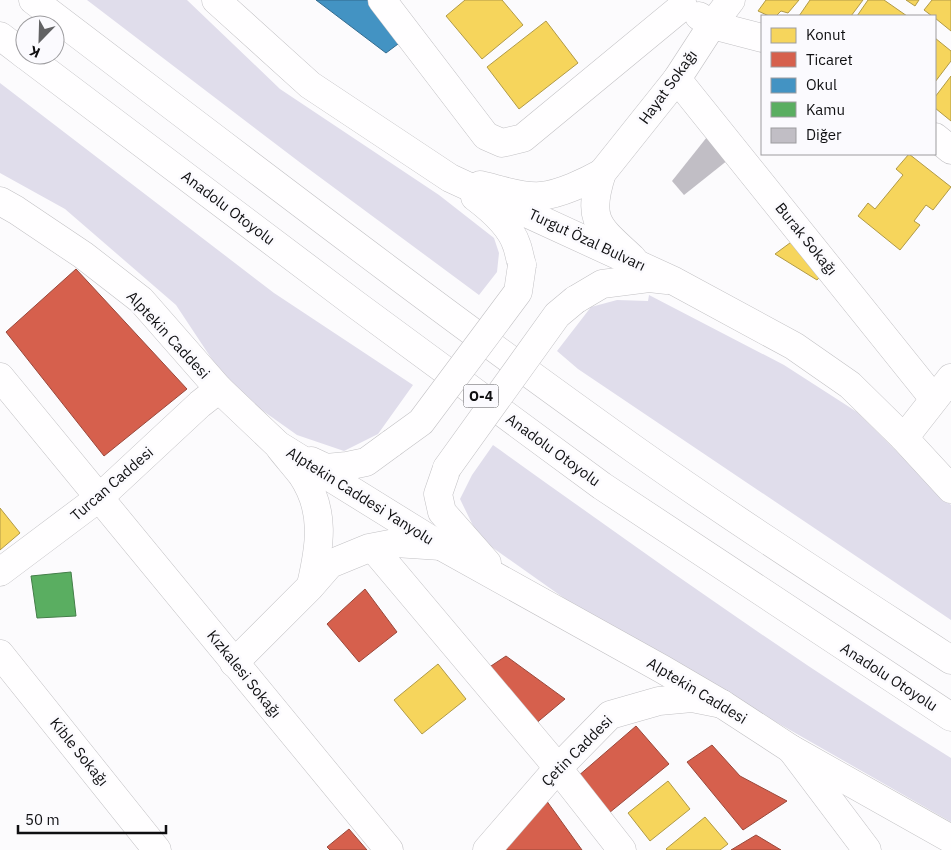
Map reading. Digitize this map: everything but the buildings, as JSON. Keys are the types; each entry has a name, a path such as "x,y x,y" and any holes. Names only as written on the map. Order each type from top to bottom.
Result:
{"main road":[{"path":"33,0 383,266 633,448 730,516 951,660"},
{"name":"Turgut Özal Bulvarı","path":"216,0 310,84 450,178 674,281 794,346 850,385 904,438 951,489"},
{"path":"382,0 486,136 502,143 523,138 676,3 712,25 761,38"},
{"name":"Hayat Sokağı","path":"602,173 677,79 712,25 731,0"},
{"name":"Anadolu Otoyolu","path":"0,36 15,47"},
{"name":"Anadolu Otoyolu","path":"38,65 355,304 602,486 951,717"},
{"name":"Burak Sokağı","path":"677,79 934,399"},
{"path":"936,138 951,150"},
{"path":"450,178 514,193 541,196 584,184 602,173"},
{"path":"602,173 594,209 596,220 602,231 638,264"},
{"path":"278,445 326,468 366,462 421,422 518,292 522,265 518,246 508,228 490,208 450,178"},
{"name":"Alptekin Caddesi","path":"0,201 83,255 141,300 219,389 278,445"},
{"path":"501,578 442,512 438,494 447,468 557,315 575,300 602,284 649,278 674,281"},
{"name":"Kızkalesi Sokağı","path":"0,377 389,850"},
{"path":"904,438 951,378"},
{"name":"Turcan Caddesi","path":"0,572 100,498 200,404 219,389"},
{"path":"278,445 303,476 315,502 320,531 318,554 310,586"},
{"name":"Alptekin Caddesi Yanyolu","path":"278,445 441,546"},
{"path":"234,663 330,564 372,548 395,544 441,546"},
{"name":"Alptekin Caddesi","path":"441,546 662,669 722,704 791,749 951,839"},
{"path":"372,548 558,768 622,850"},
{"name":"Kible Sokağı","path":"0,654 157,850"},
{"name":"Çetin Caddesi","path":"487,850 558,768 610,715 659,701 692,698 722,704"},
{"path":"791,749 867,850"}],"shaded area":[{"path":"87,0 187,0 280,89 439,195 494,238 499,253 497,272 479,295 302,164"},
{"path":"0,83 274,293 413,385 378,434 344,451 297,435 231,388 176,305 65,209 0,173"},
{"path":"649,295 784,365 857,412 951,505 951,620 578,369 557,351 591,307 617,300 648,301"},
{"path":"493,445 777,645 951,758 951,822 585,613 479,538 460,499 472,475"}]}
